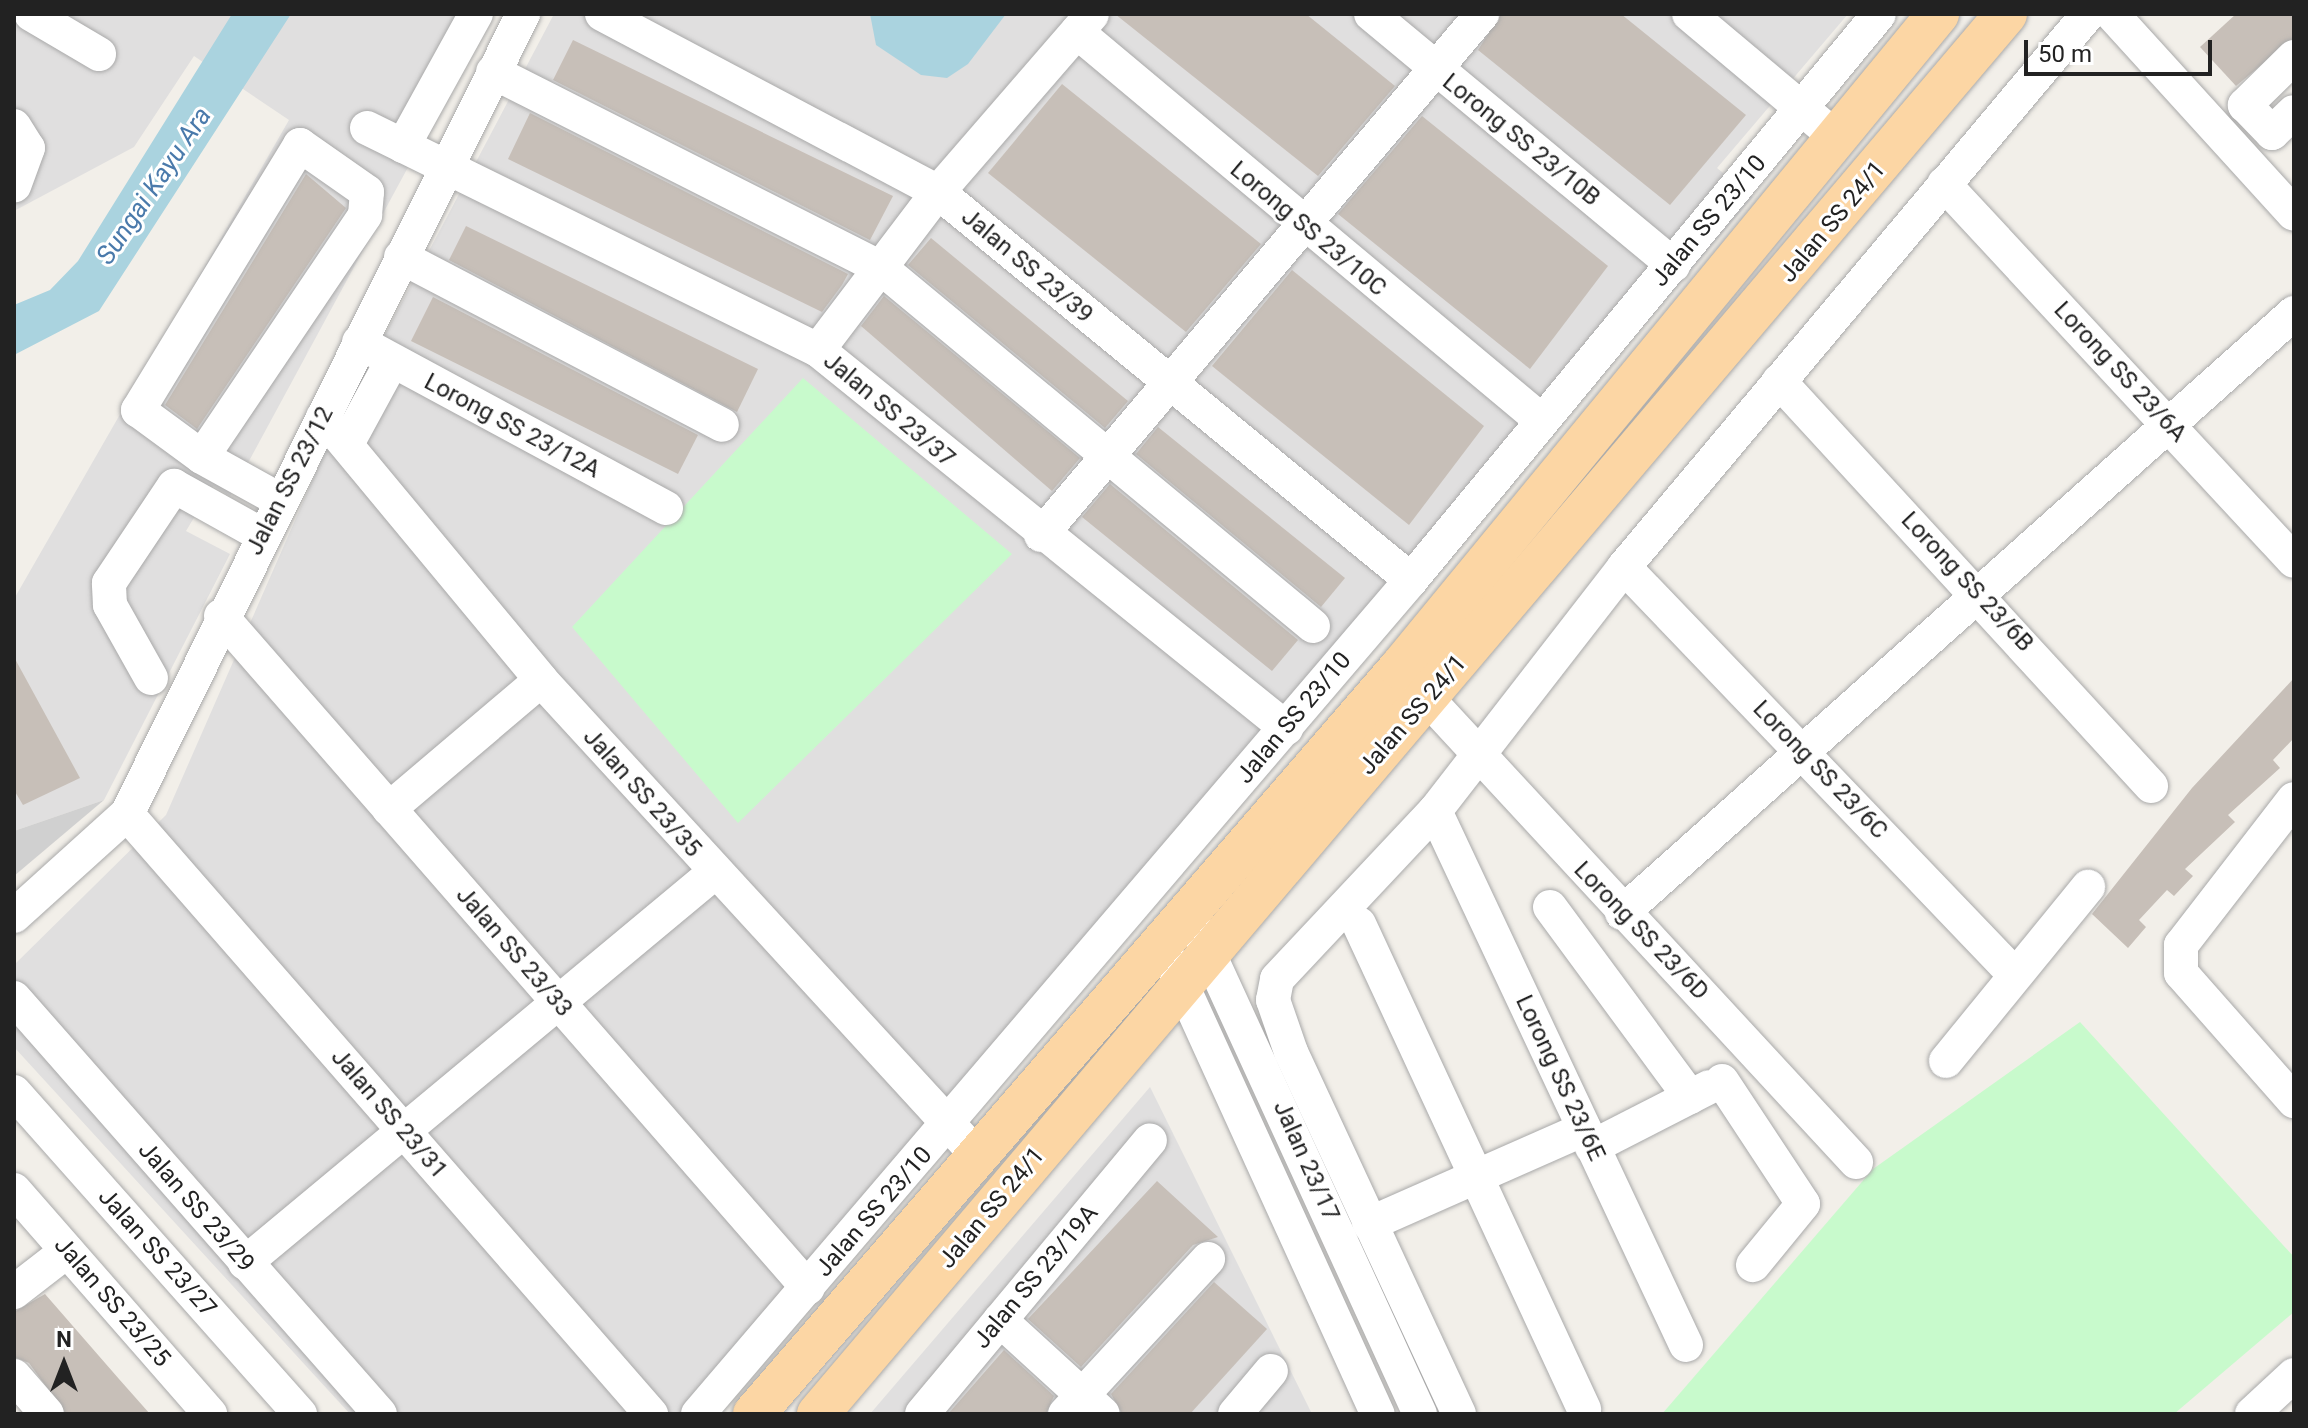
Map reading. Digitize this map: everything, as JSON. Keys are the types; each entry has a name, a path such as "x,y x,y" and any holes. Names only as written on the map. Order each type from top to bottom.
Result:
{"main road":[{"name":"Jalan SS 24/1","path":"754,1414 963,1140 1172,927 1400,668 1938,14"},
{"name":"Jalan SS 24/1","path":"818,1414 2006,14"}],"street":[{"path":"31,14 99,54"},
{"path":"403,146 476,14"},
{"name":"Jalan SS 23/12","path":"14,916 127,814 221,616 523,14"},
{"name":"Jalan SS 23/39","path":"602,14 938,192 1411,580"},
{"name":"Lorong SS 23/10B","path":"1371,14 1673,265"},
{"path":"1041,535 1107,462 1482,14"},
{"path":"1689,14 1836,137"},
{"name":"Jalan SS 23/10","path":"698,1414 808,1288 963,1140 1286,728 1879,14"},
{"path":"1459,1414 1369,1224 1273,1000 1288,960 1435,811 1474,752 1624,567 2088,14"},
{"path":"2112,14 2294,214"},
{"path":"818,350 938,192 1085,23"},
{"name":"Lorong SS 23/10C","path":"1085,23 1303,227 1542,421"},
{"path":"2291,121 2272,133 2245,105 2294,57"},
{"path":"493,72 881,268 1107,462 1313,626"},
{"path":"14,126 28,148 14,186"},
{"name":"Jalan SS 23/37","path":"367,128 818,350 1041,535 1286,728"},
{"path":"202,457 365,215 367,192 300,145 140,399 144,420 202,457 280,500"},
{"name":"Lorong SS 23/6A","path":"1944,184 2294,561"},
{"path":"401,257 722,425"},
{"path":"1622,913 1982,597 2166,423 2294,313"},
{"name":"Lorong SS 23/12A","path":"359,342 666,508"},
{"path":"347,444 392,361"},
{"name":"Lorong SS 23/6B","path":"1779,381 1982,597 2151,786"},
{"name":"Jalan SS 23/35","path":"323,417 541,680 714,873 963,1140"},
{"path":"151,678 110,605 109,583 174,486 262,535"},
{"name":"Lorong SS 23/6C","path":"1624,567 2015,975"},
{"name":"Jalan SS 23/33","path":"221,616 808,1288"},
{"path":"389,809 541,680"},
{"name":"Lorong SS 23/6D","path":"1427,698 1622,913 1765,1061 1856,1162"},
{"path":"2294,799 2181,945 2181,973 2294,1101"},
{"name":"Lorong SS 23/6E","path":"1435,811 1686,1345"},
{"name":"Jalan SS 23/31","path":"127,814 651,1414"},
{"path":"245,1263 714,873"},
{"path":"1946,1061 2088,887"},
{"path":"1550,907 1690,1097"},
{"path":"1359,924 1479,1175 1584,1409"},
{"name":"Jalan 23/17","path":"1172,927 1210,950 1420,1414"},
{"name":"Jalan 23/17","path":"1172,927 1183,982 1378,1414"},
{"name":"Jalan SS 23/29","path":"14,998 380,1414"},
{"path":"1369,1224 1479,1175 1588,1138 1690,1097 1765,1061"},
{"path":"1722,1081 1803,1204 1753,1265"},
{"name":"Jalan SS 23/27","path":"14,1092 300,1414"},
{"name":"Jalan SS 23/19A","path":"922,1414 1150,1140"},
{"name":"Jalan SS 23/25","path":"14,1190 210,1414"},
{"path":"14,1292 67,1251"},
{"path":"1000,1320 1084,1408 1208,1259"},
{"path":"1235,1414 1271,1371"},
{"path":"2252,1414 2294,1375"},
{"path":"14,1376 47,1414"}],"shaded area":[{"path":"14,14 491,14 230,496 213,486 186,531 230,554 104,800 14,831 14,599 289,120 194,56 134,147 14,211"},
{"path":"554,14 1848,14 1717,168 1753,197 719,1414 350,1414 14,1047 14,965 166,815 335,429"},
{"path":"104,800 14,876 14,831"},
{"path":"1150,1087 1312,1414 870,1414"}],"green space":[{"path":"803,378 1012,554 738,823 572,627"},
{"path":"2080,1022 2294,1257 2294,1312 2174,1414 1662,1414 1873,1169"}],"water":[{"name":"Sungai Kayu Ara","path":"232,14 291,14 99,311 14,355 14,305 50,290 78,261"},
{"path":"870,14 1006,14 968,64 947,78 921,75 876,45"}],"building":[{"path":"1115,14 1306,14 1395,86 1318,176"},
{"path":"1501,14 1621,14 1746,115 1670,205 1478,50"},
{"path":"2236,14 2294,14 2294,38 2236,86 2200,47"},
{"path":"573,40 893,196 870,240 553,80"},
{"path":"1062,84 1261,244 1186,332 988,173"},
{"path":"530,113 848,274 822,312 508,159"},
{"path":"1422,116 1608,266 1530,369 1338,214"},
{"path":"306,174 346,208 197,429 165,405"},
{"path":"466,226 758,369 737,412 449,260"},
{"path":"931,238 1128,401 1105,428 908,265"},
{"path":"1292,270 1484,426 1409,525 1212,366"},
{"path":"884,296 1080,458 1052,491 861,326"},
{"path":"433,297 698,435 678,474 411,341"},
{"path":"1158,427 1345,578 1321,607 1136,454"},
{"path":"1110,484 1298,640 1272,671 1082,517"},
{"path":"14,657 80,778 23,805 14,790"},
{"path":"2294,678 2294,738 2273,760 2280,768 2228,815 2235,822 2185,869 2193,876 2174,896 2167,890 2139,920 2146,927 2128,948 2092,914 2192,788"},
{"path":"1157,1181 1218,1237 1193,1245 1081,1367 1028,1319"},
{"path":"1214,1282 1267,1329 1190,1414 1122,1414 1111,1394"},
{"path":"45,1294 150,1414 66,1414 29,1363 14,1357 14,1312"},
{"path":"1004,1350 1054,1396 1046,1414 948,1414"}]}
